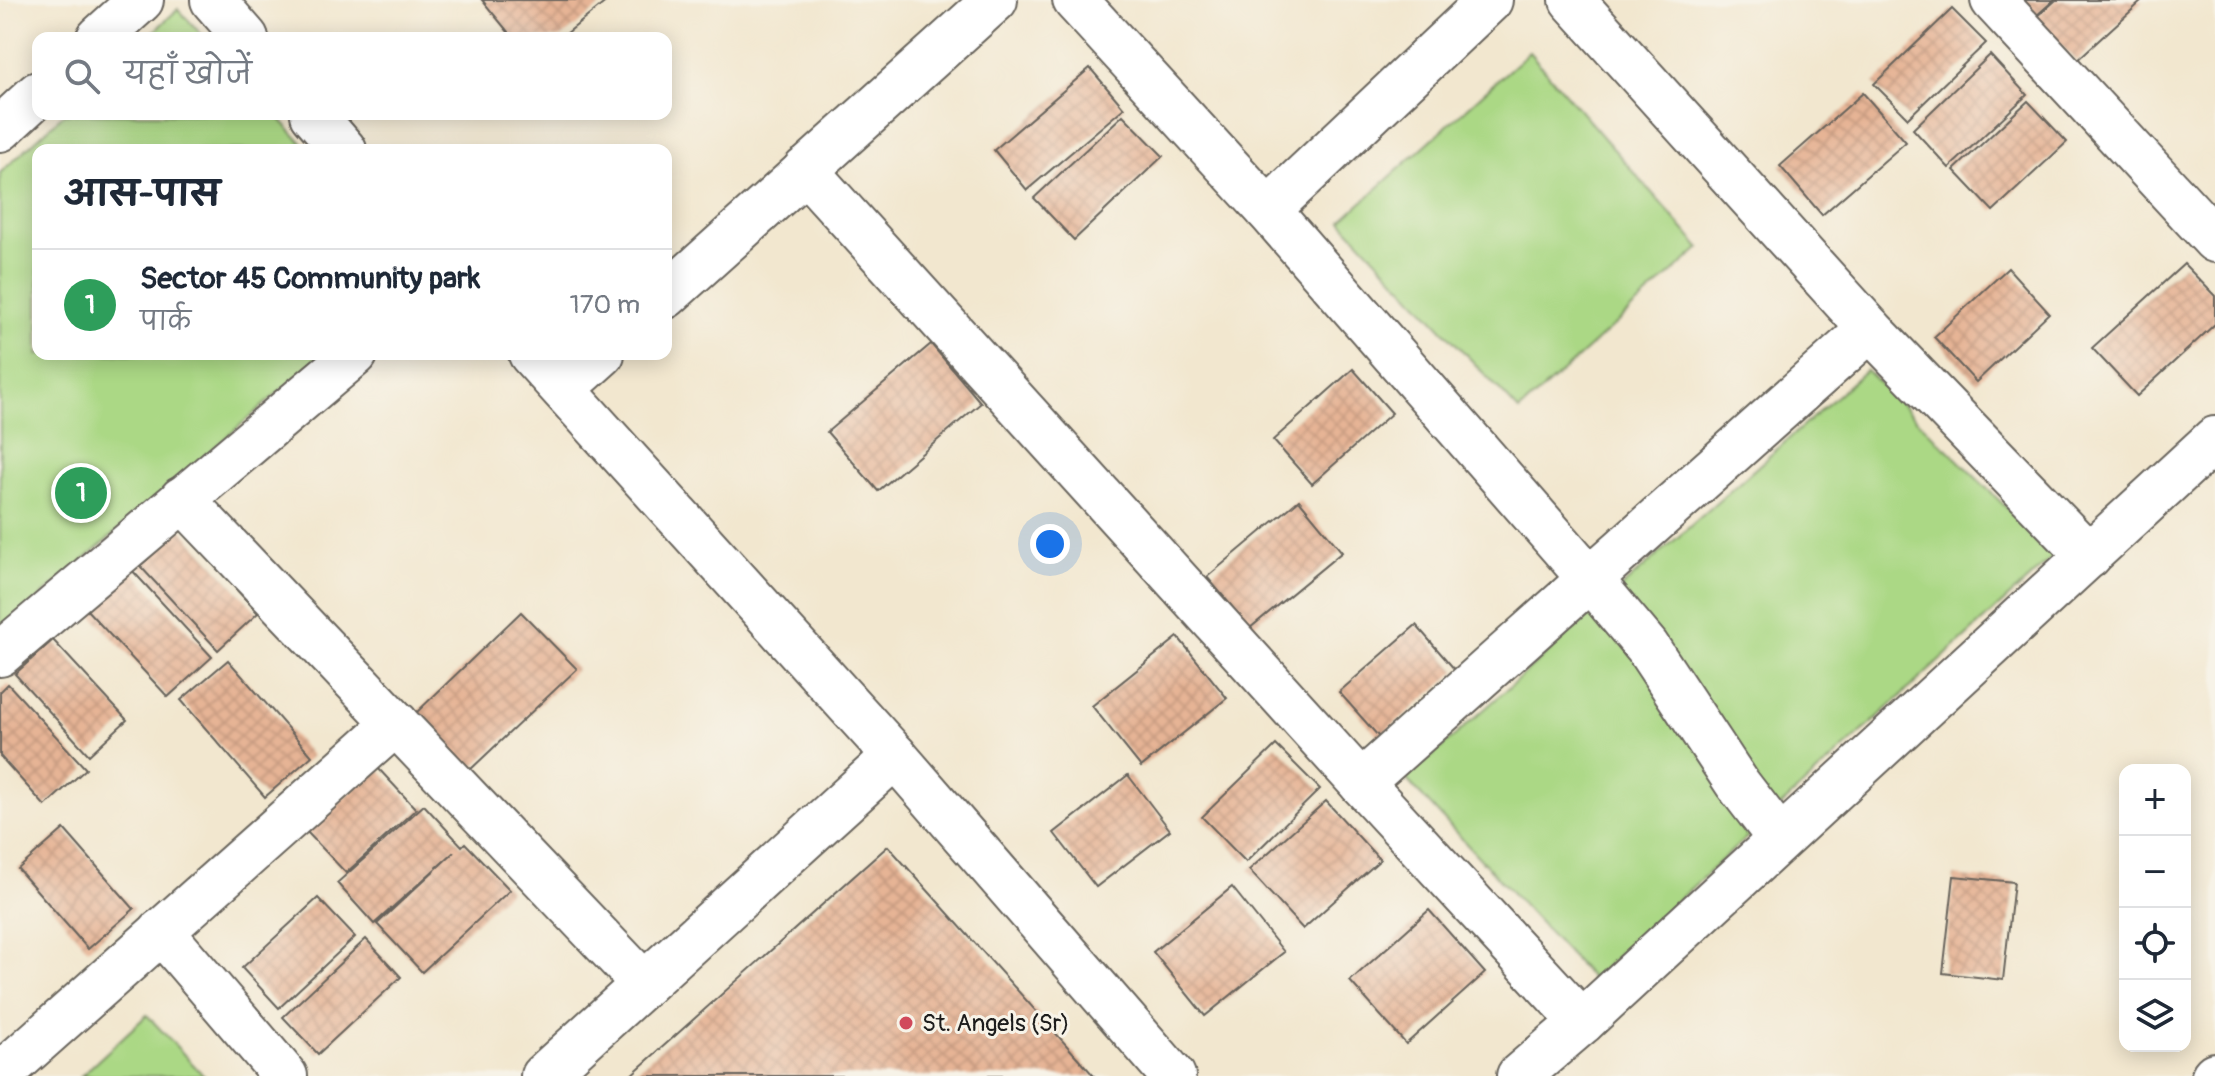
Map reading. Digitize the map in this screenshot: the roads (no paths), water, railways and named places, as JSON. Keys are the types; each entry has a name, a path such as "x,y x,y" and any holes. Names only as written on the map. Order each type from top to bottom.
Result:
{"street":[{"path":"106,32 141,0"},
{"path":"213,0 241,32"},
{"path":"672,291 995,0"},
{"path":"1075,0 1268,210 1590,579 1647,647 1737,783 1780,839"},
{"path":"1268,210 1490,0"},
{"path":"1572,0 1870,329 2089,556"},
{"path":"1993,0 2215,240"},
{"path":"0,129 32,100"},
{"path":"318,120 339,144"},
{"path":"805,170 1582,1022"},
{"path":"1361,783 1870,329"},
{"path":"0,654 348,360"},
{"path":"537,360 895,756 1173,1076"},
{"path":"564,388 595,360"},
{"path":"1519,1076 1582,1022 2215,439"},
{"path":"182,499 644,984"},
{"path":"0,1075 396,723"},
{"path":"562,1070 644,984 895,756"},
{"path":"161,931 285,1076"}],"place":[{"name":"Sector 45 Community park","path":"81,493"},
{"name":"St. Angels (Sr)","path":"906,1023"}]}
